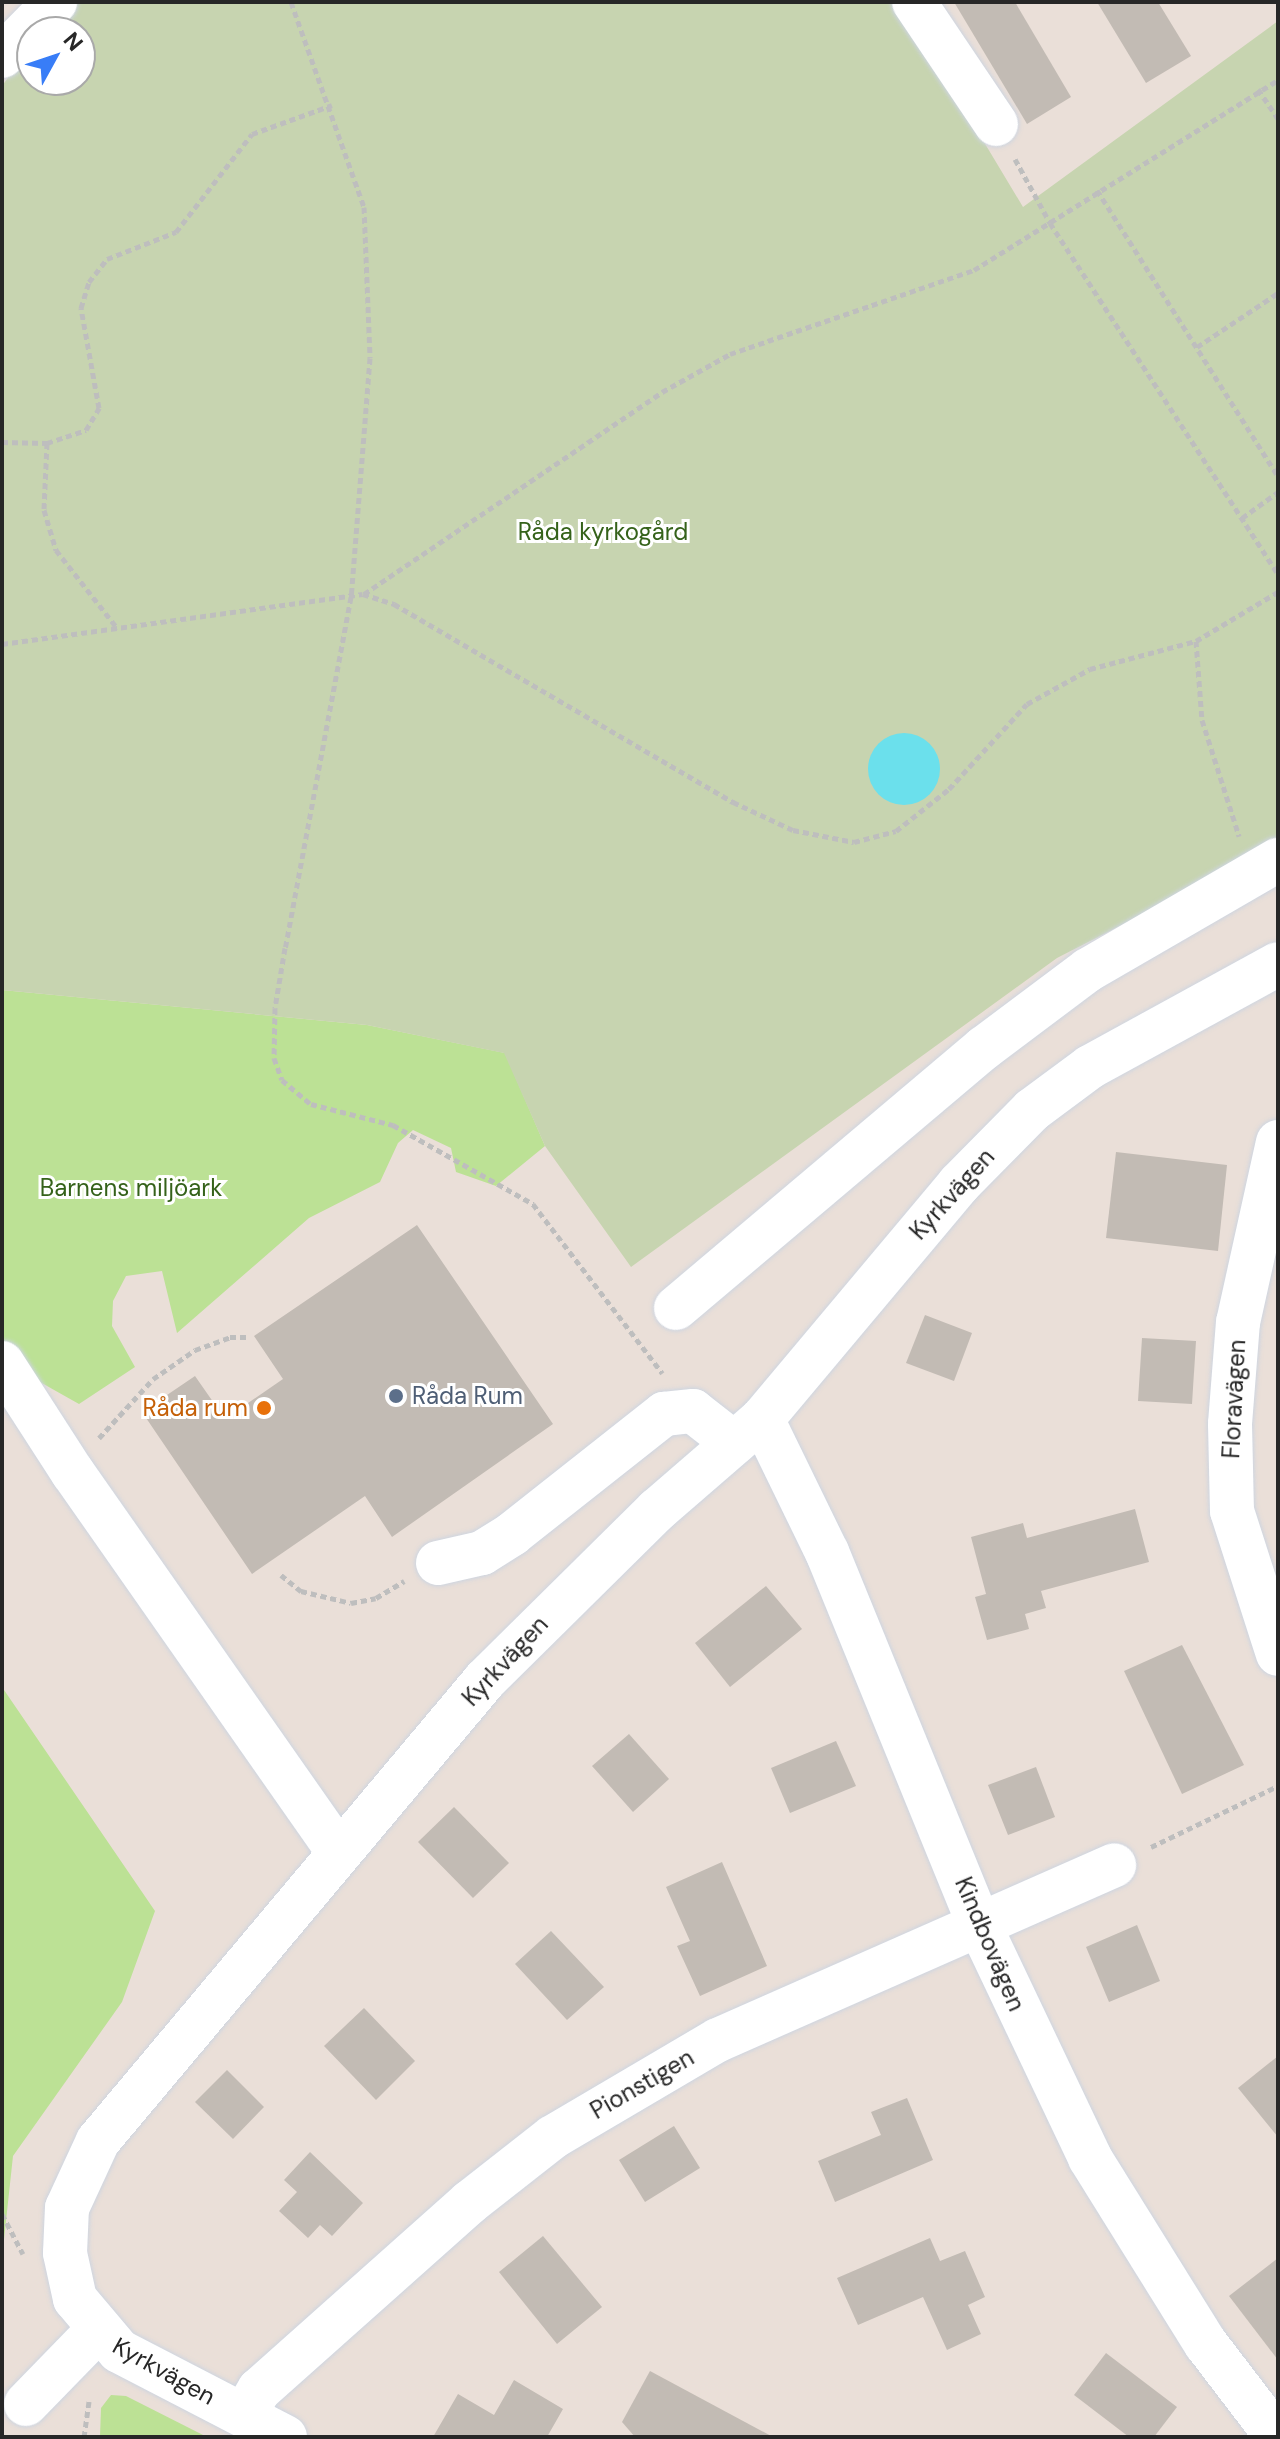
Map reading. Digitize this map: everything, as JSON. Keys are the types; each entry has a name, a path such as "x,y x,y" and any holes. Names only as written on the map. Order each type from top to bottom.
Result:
{"street":[{"path":"2,56 55,2"},
{"path":"914,2 996,124"},
{"path":"676,1308 984,1048 1088,970 1266,867"},
{"name":"Kyrkvägen","path":"285,2437 119,2351 97,2331 75,2299 65,2253 67,2208 98,2141 485,1680 646,1519 748,1431 950,1194 1032,1110 1090,1067 1278,964"},
{"name":"Floravägen","path":"1278,1142 1238,1322 1230,1424 1232,1511 1278,1654"},
{"path":"2,1363 73,1473 338,1852"},
{"path":"438,1563 482,1553 664,1414 693,1411 748,1431"},
{"name":"Kindbovägen","path":"748,1431 833,1566 980,1926 1090,2158 1206,2344 1277,2437"},
{"name":"Pionstigen","path":"245,2414 259,2390 470,2202 553,2137 718,2040 1114,1865"},
{"path":"25,2411 97,2331"}],"path":[{"path":"291,2 332,105 364,207 370,358 351,597 275,1008 274,1058 282,1080 311,1104 393,1125 533,1204 693,1411"},
{"path":"2,644 363,594 662,392 730,354 974,270 1258,89 1278,80"},
{"path":"1258,89 1278,119"},
{"path":"2,442 47,443 86,430 99,408 81,308 89,282 107,259 176,232 252,134 332,105"},
{"path":"996,124 1050,223 1278,574"},
{"path":"1097,190 1278,476"},
{"path":"1197,347 1278,293"},
{"path":"47,443 44,510 56,550 93,590 118,629"},
{"path":"1242,518 1278,492"},
{"path":"363,594 394,604 733,802 793,830 854,842 896,831 949,789 1027,704 1090,669 1196,641 1278,592"},
{"path":"1196,641 1202,720 1223,796 1266,867"},
{"path":"73,1473 153,1379 195,1350 230,1337 249,1337"},
{"path":"281,1575 301,1591 351,1603 376,1598 438,1563"},
{"path":"1114,1865 1278,1786"},
{"path":"2,2214 21,2252 34,2261"}],"green space":[{"name":"Råda kyrkogård","path":"78,2 900,2 1023,207 1278,21 1278,845 1057,958 631,1267 545,1146 504,1053 367,1025 2,990 2,86 16,66 16,96 96,96 96,16 52,16"},
{"name":"Barnens miljöark","path":"2,990 367,1025 505,1053 545,1146 496,1186 456,1172 451,1148 413,1130 398,1143 380,1182 309,1218 177,1333 162,1271 126,1276 113,1301 112,1326 135,1367 79,1404 31,1377 2,1344"},
{"path":"2,1687 155,1911 122,2002 13,2156 2,2258"},
{"path":"111,2395 126,2396 207,2437 100,2437 101,2408"}],"water":[{"path":"904,733 924,739 934,749 940,769 934,789 924,799 904,805 884,799 874,789 868,769 874,749 884,739"}],"building":[{"path":"954,2 1015,2 1071,97 1027,124"},
{"path":"1097,2 1158,2 1191,56 1146,83"},
{"path":"1116,1152 1227,1165 1218,1251 1106,1238"},
{"name":"Råda Rum","path":"417,1225 553,1424 392,1537 365,1496 252,1574 142,1412 195,1376 225,1419 283,1379 254,1336"},
{"path":"925,1315 972,1333 954,1381 906,1363"},
{"path":"1142,1338 1196,1341 1192,1404 1138,1401"},
{"path":"1135,1509 1149,1562 1041,1591 1046,1608 1025,1614 1029,1629 987,1640 975,1597 986,1594 971,1537 1023,1523 1027,1538"},
{"path":"766,1586 802,1629 730,1687 695,1643"},
{"path":"1182,1645 1244,1765 1182,1794 1124,1671"},
{"path":"629,1734 669,1779 633,1812 592,1766"},
{"path":"836,1741 856,1786 790,1813 771,1768"},
{"path":"1036,1767 1055,1817 1008,1835 988,1785"},
{"path":"454,1807 509,1863 473,1898 418,1842"},
{"path":"722,1862 767,1966 700,1996 677,1946 690,1941 666,1887"},
{"path":"1137,1925 1160,1981 1109,2002 1086,1947"},
{"path":"551,1931 604,1987 567,2020 515,1964"},
{"path":"364,2008 415,2061 376,2100 324,2046"},
{"path":"1278,2056 1278,2137 1238,2088"},
{"path":"227,2070 264,2107 233,2139 195,2102"},
{"path":"907,2098 933,2160 835,2202 818,2161 881,2135 871,2112"},
{"path":"674,2126 700,2168 645,2202 619,2160"},
{"path":"310,2152 363,2203 332,2236 320,2225 308,2238 279,2211 297,2192 284,2180"},
{"path":"543,2236 602,2307 557,2344 499,2272"},
{"path":"930,2238 940,2261 965,2251 985,2297 968,2305 981,2334 947,2350 923,2297 858,2325 837,2278"},
{"path":"1278,2258 1278,2360 1229,2296"},
{"path":"1106,2353 1177,2407 1154,2437 1129,2437 1074,2395"},
{"path":"650,2371 773,2437 635,2437 622,2422"},
{"path":"514,2380 563,2409 547,2437 433,2437 458,2394 494,2415"}],"place":[{"name":"Råda Rum","path":"396,1396"},
{"name":"Råda rum","path":"264,1408"}]}
